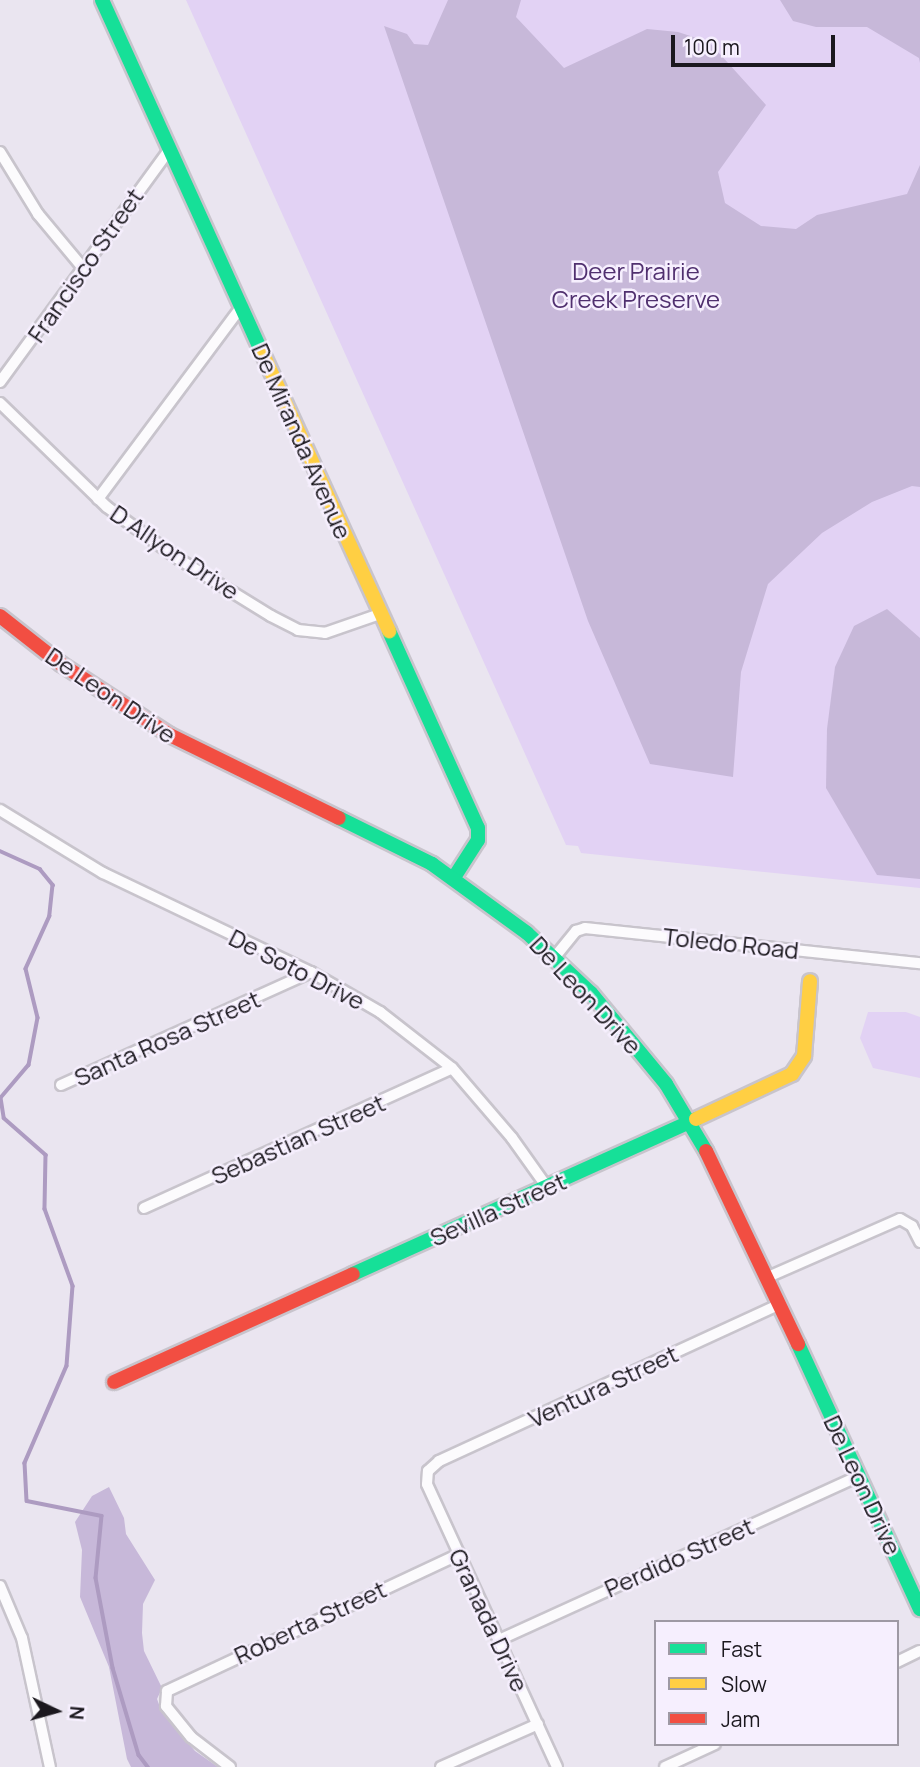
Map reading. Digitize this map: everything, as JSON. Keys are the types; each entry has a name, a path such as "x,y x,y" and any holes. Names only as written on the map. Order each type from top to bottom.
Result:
{"street":[{"name":"De Miranda Avenue","path":"102,0 478,828 478,840 453,879"},
{"name":"Francisco Street","path":"0,382 170,149"},
{"path":"0,152 38,214 83,268"},
{"path":"98,499 241,307"},
{"name":"D Allyon Drive","path":"0,403 98,499 177,558 298,630 325,633 380,614"},
{"name":"De Leon Drive","path":"0,616 61,664 170,735 364,827 453,879 554,958 625,1032 690,1121 781,1304 920,1609"},
{"name":"De Soto Drive","path":"0,810 103,873 311,972 380,1012 452,1068 512,1138 547,1187"},
{"name":"Toledo Road","path":"554,958 576,931 585,928 920,963"},
{"name":"Santa Rosa Street","path":"61,1085 311,972"},
{"name":"Sevilla Street","path":"114,1382 792,1074 807,1042 810,981"},
{"name":"Sebastian Street","path":"144,1208 452,1068"},
{"path":"768,1277 900,1219 912,1226 920,1242"},
{"name":"Ventura Street","path":"428,1471 439,1461 781,1304"},
{"name":"Granada Drive","path":"428,1471 427,1484 558,1767"},
{"name":"Perdido Street","path":"499,1640 859,1476"},
{"name":"Roberta Street","path":"230,1767 191,1737 166,1706 165,1696 186,1679 459,1554"},
{"path":"0,1586 22,1638 50,1767"},
{"path":"899,1661 920,1651"},
{"path":"441,1767 538,1724"},
{"path":"665,1767 711,1746"}],"green space":[{"name":"Deer Prairie Creek Preserve","path":"186,0 920,0 920,888 581,853 578,846 566,845"},
{"path":"448,0 521,0 516,17 564,68 647,29 678,32 709,42 766,105 718,172 725,203 761,226 796,229 817,215 907,194 920,165 920,487 912,486 872,502 822,533 768,584 741,672 733,777 650,764 588,621 384,26 407,34 414,44 428,45"},
{"path":"780,0 920,0 920,63 919,58 867,27 816,27 793,21"},
{"path":"887,609 920,638 920,879 877,875 826,788 827,729 835,667 854,626"},
{"path":"868,1012 906,1012 920,1017 920,1078 873,1068 860,1038"},
{"path":"109,1487 124,1518 126,1534 155,1580 143,1604 142,1633 144,1651 162,1688 157,1699 161,1710 195,1751 218,1767 131,1767 127,1759 109,1667 80,1597 82,1550 75,1522 92,1496"}],"waterway":[{"path":"0,851 40,869 53,885 50,916 26,969 38,1018 29,1065 1,1098 4,1118 46,1155 45,1209 73,1286 67,1366 25,1463 27,1501 102,1516 96,1578 113,1668 139,1755 148,1767"}],"traffic: fast":[{"path":"102,0 262,352"},
{"path":"389,631 478,828 478,840 453,879"},
{"path":"339,818 432,864 527,933 591,993 666,1084 706,1151"},
{"path":"353,1274 696,1119"},
{"path":"798,1344 920,1609"}],"traffic: slow":[{"path":"262,352 389,631"},
{"path":"696,1119 792,1074 804,1056 810,981"}],"traffic: jam":[{"path":"0,616 61,664 170,735 339,818"},
{"path":"706,1151 798,1344"},
{"path":"114,1382 353,1274"}]}
